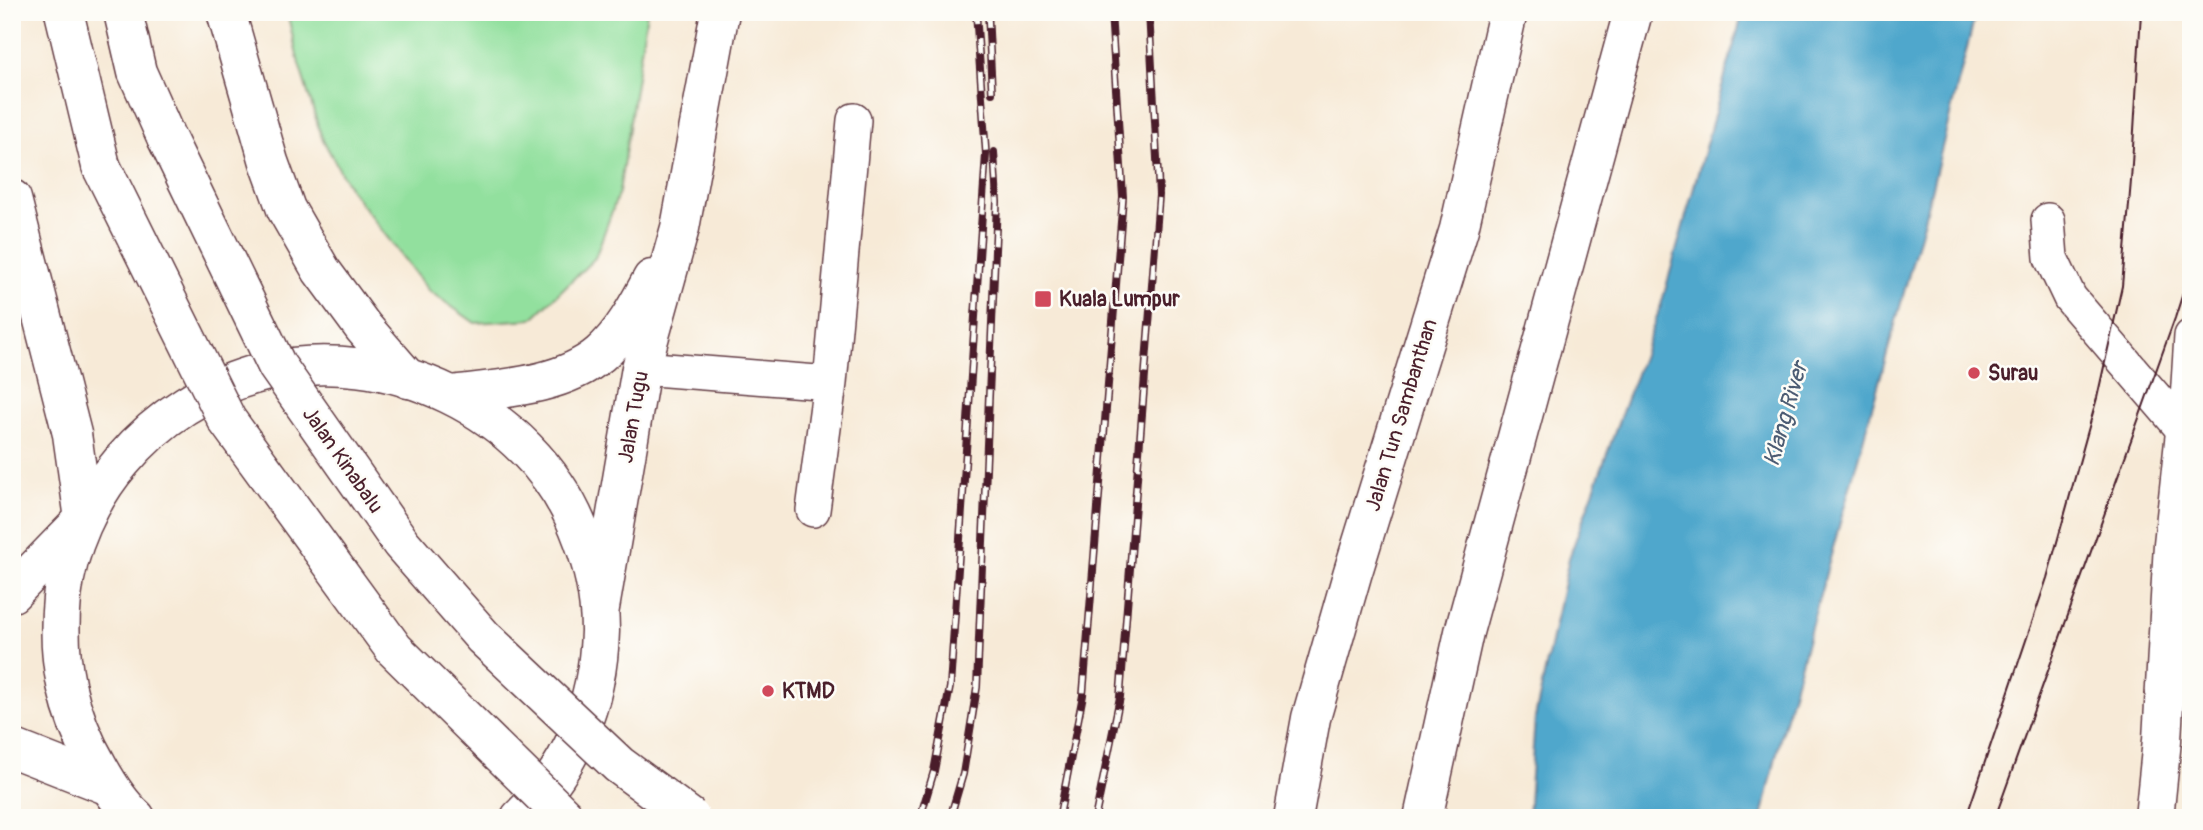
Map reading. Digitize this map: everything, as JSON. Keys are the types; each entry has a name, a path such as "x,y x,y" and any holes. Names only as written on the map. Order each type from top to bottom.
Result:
{"main road":[{"path":"64,12 101,166 227,420 394,649 566,818"},
{"name":"Jalan Kinabalu","path":"123,12 137,72 277,366 401,543 483,637 619,765 691,818"},
{"path":"226,12 268,162 286,209 321,270 363,327 408,379"},
{"name":"Jalan Tugu","path":"600,610 641,368 680,228 720,12"},
{"name":"Jalan Tun Sambanthan","path":"1293,818 1311,718 1352,575 1459,229 1508,12"},
{"path":"1423,818 1464,632 1633,12"},
{"path":"12,199 72,434 84,519"},
{"name":"Jalan Tugu","path":"452,395 523,386 579,368 601,353 634,313 680,228"},
{"path":"126,808 81,737 65,685 59,631 64,582 84,519 108,477 139,441 176,410 219,387 265,372 312,365 361,367 423,383 452,395 499,424 538,461 569,506 590,556 600,610 599,662 588,711 568,758 537,801 520,818"},
{"path":"2154,818 2162,740 2172,544 2185,432"},
{"path":"12,593 84,519"},
{"path":"12,748 126,808"}],"lane":[{"path":"813,510 830,383 853,120"},
{"path":"2048,220 2052,258 2070,298 2185,432"},
{"path":"2185,432 2191,337"},
{"path":"641,368 830,383"},
{"path":"560,818 568,758"}],"green space":[{"path":"287,12 647,12 619,192 595,258 532,319 475,323 428,290 350,189 322,138 299,64"}],"water":[{"name":"Klang River","path":"1743,12 1976,12 1921,231 1780,739 1762,818 1528,818 1535,718 1569,558 1661,305"}],"tram line":[{"path":"1966,818 2047,578 2097,398 2122,286 2141,12"},
{"path":"1995,818 2191,268"}],"railway":[{"path":"920,818 934,771 950,687 986,154 976,12"},
{"path":"988,12 992,93"},
{"path":"1059,818 1083,695 1123,197 1111,12"},
{"path":"1095,818 1120,697 1159,195 1149,12"},
{"path":"950,818 963,774 977,687 997,202 994,152"}],"place":[{"name":"Kuala Lumpur","path":"1043,299"},
{"name":"Surau","path":"1974,373"},
{"name":"KTMD","path":"768,691"}]}
